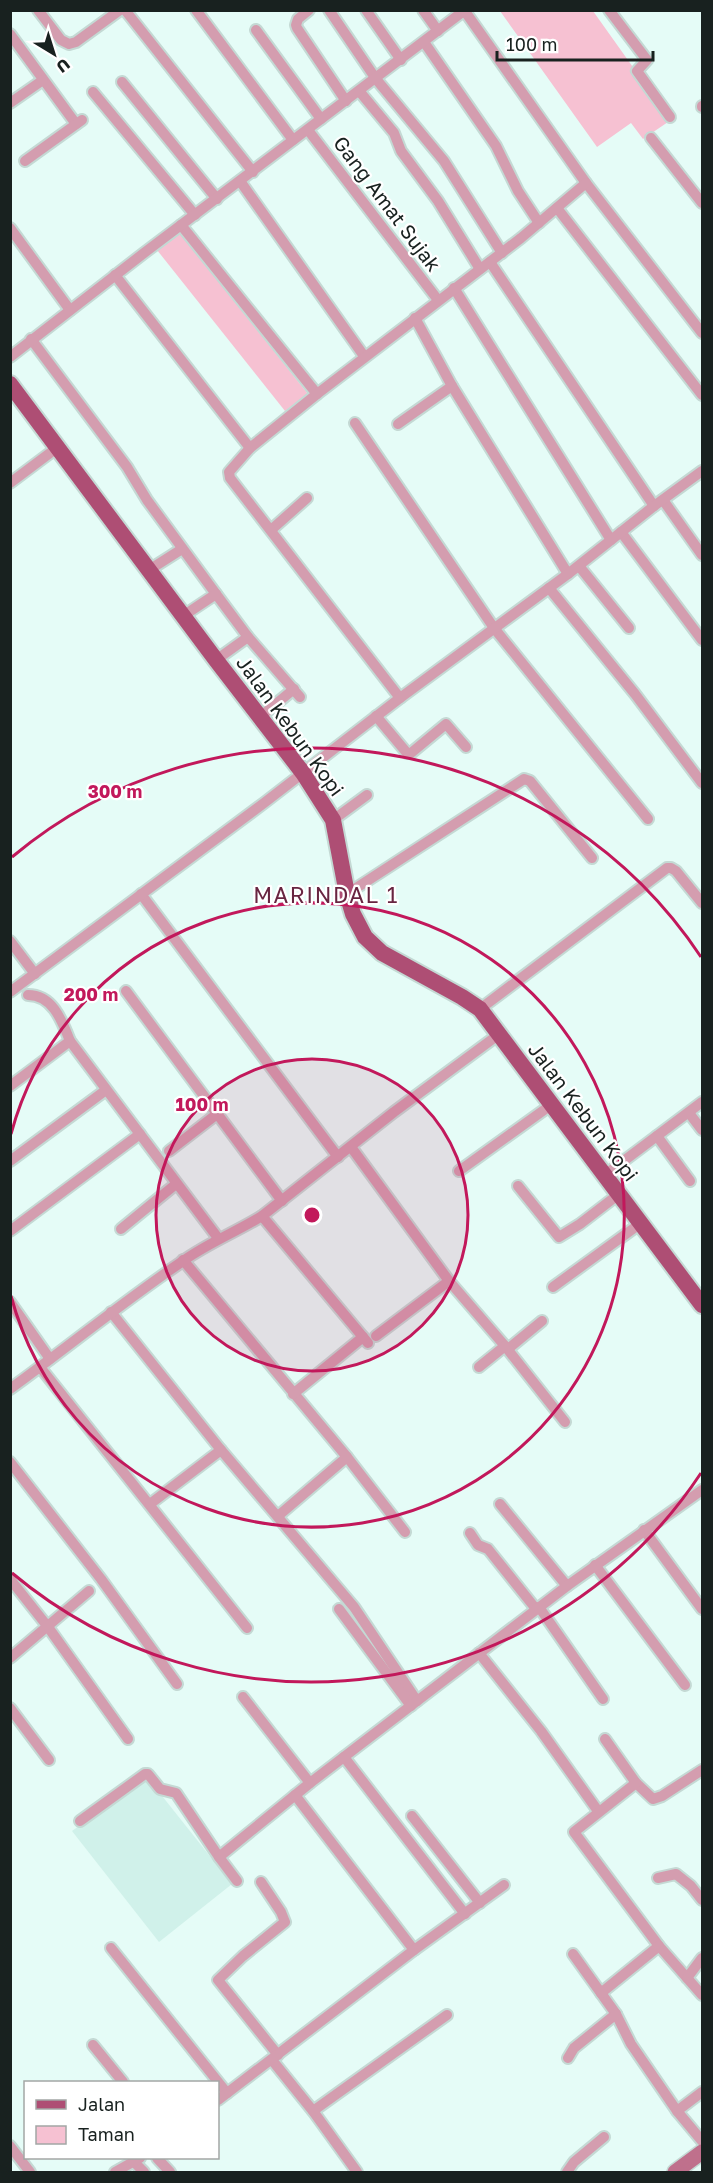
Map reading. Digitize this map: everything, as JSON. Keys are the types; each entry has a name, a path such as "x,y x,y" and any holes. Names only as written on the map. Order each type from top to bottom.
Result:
{"main road":[{"name":"Jalan Kebun Kopi","path":"10,384 303,773 333,820 352,914 365,937 382,953 480,1009 702,1305"}],"street":[{"path":"38,10 61,40 69,44 76,42 120,10"},
{"path":"125,10 253,172"},
{"path":"196,10 294,140"},
{"path":"309,10 296,22 297,28 346,101"},
{"path":"329,10 376,79 444,161 502,252"},
{"path":"366,10 401,60"},
{"path":"423,10 438,31"},
{"path":"609,10 647,60 637,71 670,117"},
{"path":"10,357 464,11 586,183 702,333"},
{"path":"256,30 321,120"},
{"path":"10,34 43,80 79,122 25,161"},
{"path":"424,42 496,146 518,191 539,223"},
{"path":"10,103 43,80"},
{"path":"122,82 216,198"},
{"path":"93,92 195,215"},
{"path":"360,92 394,133 401,151 659,503 702,555"},
{"name":"Gang Amat Sujak","path":"308,130 438,300"},
{"path":"651,138 702,203"},
{"path":"240,181 364,356"},
{"path":"400,698 228,476 231,469 250,448 364,356 539,223 586,183"},
{"path":"556,208 702,394"},
{"path":"181,225 317,394"},
{"path":"10,228 70,310"},
{"path":"115,275 250,448"},
{"path":"454,288 611,540"},
{"path":"415,318 452,386 568,574"},
{"path":"31,339 127,467 147,500 248,637 297,693 260,717"},
{"path":"398,424 452,386"},
{"path":"355,423 494,628 648,819"},
{"path":"10,483 58,447"},
{"path":"10,992 579,566 702,471"},
{"path":"271,530 307,498"},
{"path":"621,532 702,640"},
{"path":"149,570 183,549"},
{"path":"579,566 629,628"},
{"path":"549,588 636,694 702,783"},
{"path":"183,615 216,594"},
{"path":"216,660 248,637"},
{"path":"376,716 407,753 411,753 446,724 466,747"},
{"path":"347,894 527,779 592,858"},
{"path":"333,820 367,795"},
{"path":"480,1009 667,868 676,871 702,903"},
{"path":"141,894 338,1157"},
{"path":"10,941 35,974"},
{"path":"126,991 282,1201"},
{"path":"28,995 38,995 51,1005 70,1041 218,1238"},
{"path":"10,1389 183,1260 218,1238 262,1216 394,1112 498,1035"},
{"path":"10,1086 70,1041"},
{"path":"10,1161 106,1090"},
{"path":"605,1175 702,1102"},
{"path":"459,1171 551,1105"},
{"path":"689,1113 702,1130"},
{"path":"170,1151 217,1114"},
{"path":"10,1231 140,1134"},
{"path":"657,1136 690,1181"},
{"path":"351,1147 449,1281 565,1422"},
{"path":"121,1229 176,1184"},
{"path":"518,1186 559,1237 619,1194"},
{"path":"262,1216 369,1339"},
{"path":"554,1287 641,1223"},
{"path":"183,1260 347,1457 405,1532"},
{"path":"293,1394 449,1281"},
{"path":"10,1302 50,1359"},
{"path":"111,1312 222,1450 354,1606 414,1703"},
{"path":"479,1367 542,1321"},
{"path":"40,1367 247,1628"},
{"path":"150,1504 222,1450"},
{"path":"278,1516 347,1457"},
{"path":"10,1462 101,1579 177,1684"},
{"path":"219,1857 310,1783 538,1608 702,1490"},
{"path":"500,1504 567,1586"},
{"path":"644,1530 702,1609"},
{"path":"470,1533 480,1547 488,1549 538,1608 603,1699"},
{"path":"595,1565 685,1685"},
{"path":"10,1579 48,1627 128,1739"},
{"path":"10,1658 89,1591"},
{"path":"339,1609 414,1703"},
{"path":"479,1653 541,1731 598,1811"},
{"path":"243,1697 310,1783"},
{"path":"10,1708 49,1760"},
{"path":"605,1739 636,1783 653,1799 662,1796 702,1770"},
{"path":"344,1757 465,1914"},
{"path":"80,1821 148,1774 160,1788 176,1793 237,1881"},
{"path":"636,1783 574,1832 659,1946 702,1995"},
{"path":"295,1795 414,1950"},
{"path":"412,1816 480,1903"},
{"path":"658,1878 676,1874 691,1886 702,1900"},
{"path":"261,1882 285,1922 218,1980 357,2172"},
{"path":"222,2096 414,1950 504,1885"},
{"path":"602,1993 659,1946"},
{"path":"111,1948 211,2081"},
{"path":"573,1954 616,2014 630,2044 677,2111 702,2141"},
{"path":"687,1978 702,1958"},
{"path":"568,2058 574,2048 616,2014"},
{"path":"313,2111 447,2015"},
{"path":"93,2045 122,2081"},
{"path":"677,2111 702,2091"},
{"path":"567,2172 574,2162 604,2137"},
{"path":"10,2146 30,2172"},
{"path":"676,2172 702,2152"},
{"path":"159,2159 170,2172"},
{"path":"116,2172 137,2160 144,2172"}],"shaded area":[{"path":"147,1777 232,1884 159,1942 72,1831"}],"green space":[{"path":"500,11 593,11 667,115 668,122 643,139 631,123 597,147"},
{"path":"179,232 308,394 285,411 157,250"}],"district":[{"name":"MARINDAL 1","path":"326,895"}]}
